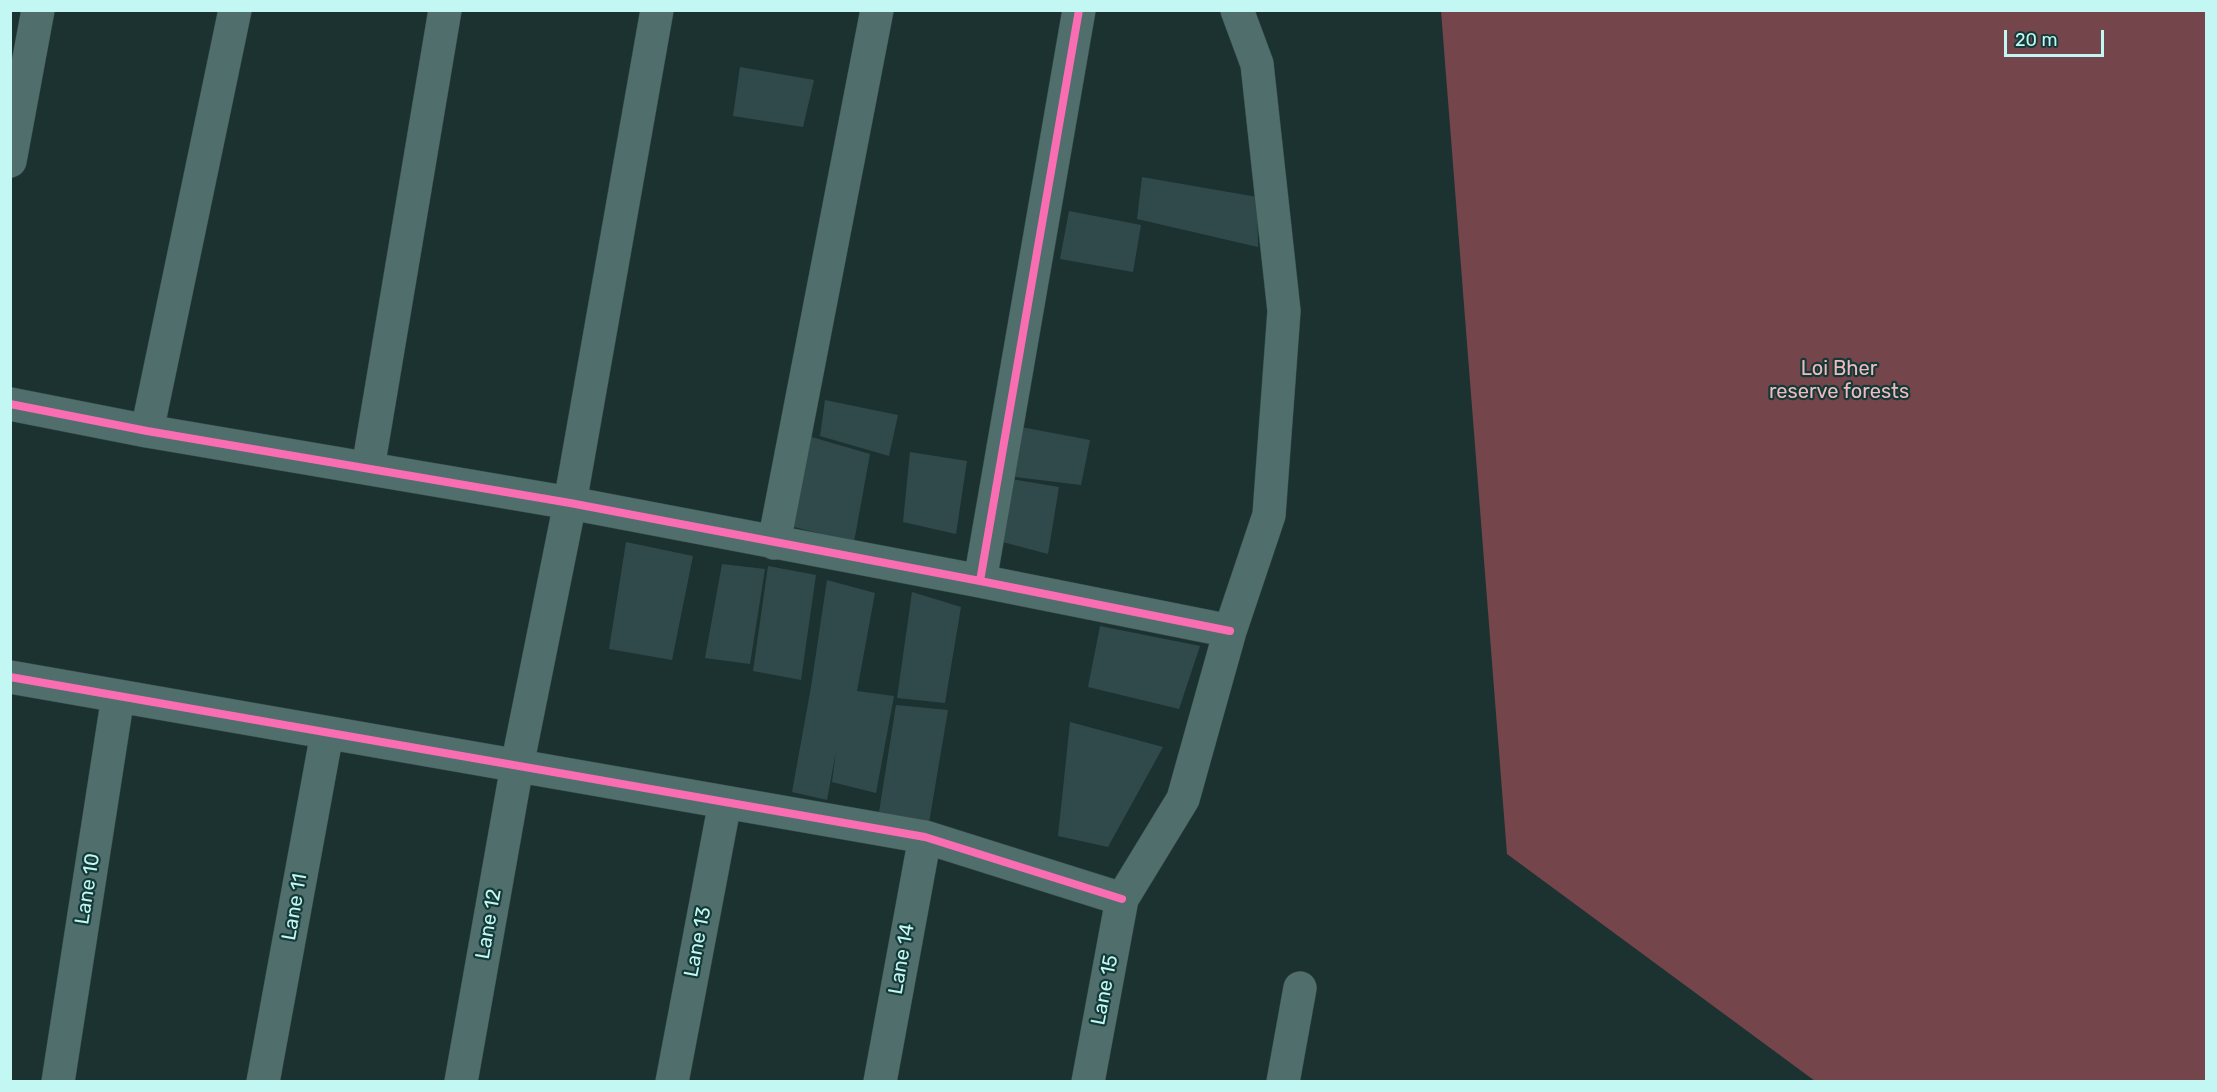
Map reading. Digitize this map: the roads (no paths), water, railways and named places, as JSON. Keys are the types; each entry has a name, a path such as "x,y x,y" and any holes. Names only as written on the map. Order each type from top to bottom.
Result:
{"street":[{"path":"10,161 38,10"},
{"path":"147,431 235,10"},
{"path":"368,468 446,10"},
{"name":"Lane 12","path":"461,1082 517,766 570,503 657,10"},
{"path":"774,543 877,10"},
{"path":"980,581 1079,10"},
{"path":"10,677 925,837 1122,899 1183,799 1230,631 1269,515 1284,311 1257,64 1237,10"},
{"path":"10,404 147,431 570,503 1230,631"},
{"name":"Lane 10","path":"58,1082 118,696"},
{"name":"Lane 11","path":"263,1082 327,733"},
{"name":"Lane 13","path":"672,1082 725,802"},
{"name":"Lane 14","path":"880,1082 925,837"},
{"name":"Lane 15","path":"1088,1082 1122,899"},
{"path":"1283,1082 1300,988"}],"park label":[{"name":"Loi Bher reserve forests","path":"1839,380"}]}
